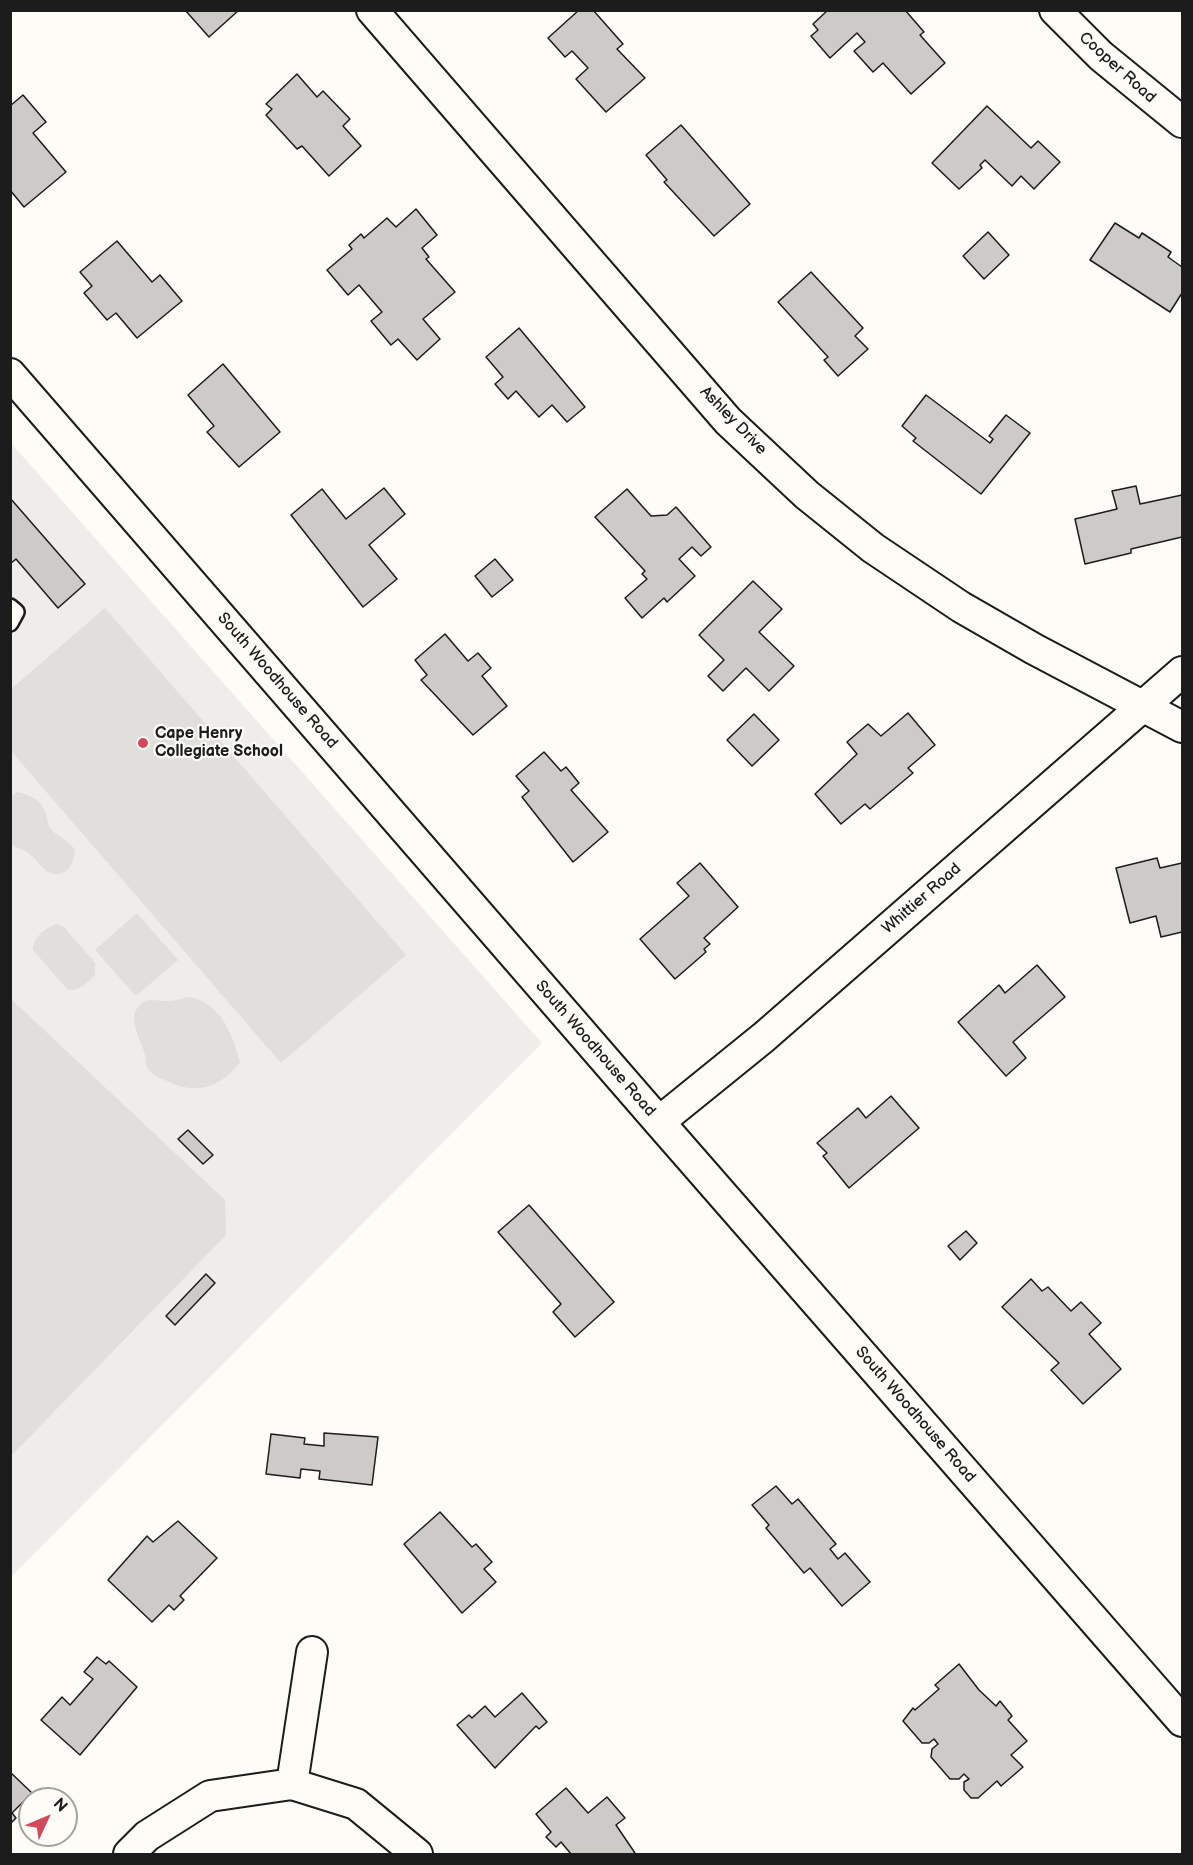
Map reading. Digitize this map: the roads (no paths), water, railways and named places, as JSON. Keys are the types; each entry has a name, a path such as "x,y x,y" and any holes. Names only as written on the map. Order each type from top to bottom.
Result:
{"street":[{"name":"Ashley Drive","path":"372,10 729,421 807,495 873,548 961,607 1034,649 1182,727"},
{"name":"Cooper Road","path":"1055,10 1101,56 1182,122"},
{"name":"South Woodhouse Road","path":"10,374 1182,1721"},
{"name":"Whittier Road","path":"659,1122 764,1037 1182,672"},
{"path":"292,1784 312,1652"},
{"path":"129,1854 147,1836 210,1796 292,1784 356,1804 417,1854"}],"lane":[{"path":"10,607 16,612 10,622"}],"place":[{"name":"Cape Henry Collegiate School","path":"143,743"}]}
